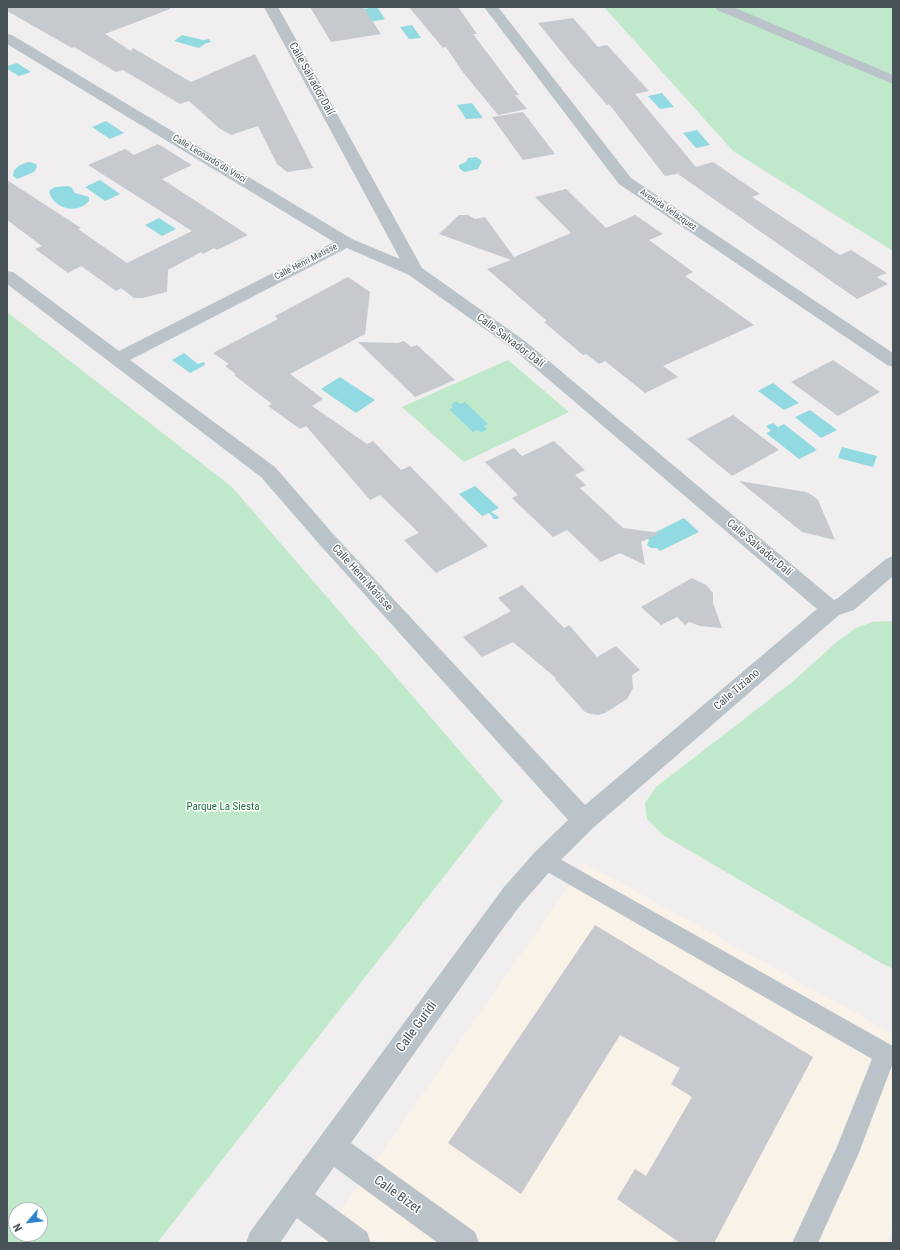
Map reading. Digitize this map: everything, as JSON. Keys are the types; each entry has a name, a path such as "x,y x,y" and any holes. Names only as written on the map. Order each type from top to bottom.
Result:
{"street":[{"path":"258,7 274,12"},
{"name":"Avenida Velázquez","path":"492,7 625,181 893,361"},
{"path":"722,7 893,80"},
{"name":"Calle Salvador Dalí","path":"274,12 415,271 519,345 831,609"},
{"name":"Calle Leonardo da Vinci","path":"7,38 346,242 415,271"},
{"name":"Calle Henri Matisse","path":"117,359 346,242"},
{"name":"Calle Henri Matisse","path":"7,276 268,472 333,546 584,821"},
{"name":"Calle Tiziano","path":"584,821 831,609 846,604 893,564"},
{"name":"Calle Guridi","path":"261,1243 489,927 544,860 584,821"},
{"name":"Calle Bizet","path":"331,1147 464,1243"},
{"path":"294,1197 356,1243"}],"lane":[{"path":"544,860 885,1054 846,1154 805,1243"}],"shaded area":[{"path":"585,863 893,1034 893,1228 886,1243 318,1243"}],"green space":[{"path":"604,7 893,7 893,251 733,151"},
{"name":"Parque La Siesta","path":"7,312 232,487 503,801 157,1243 7,1243"},
{"path":"508,360 569,412 464,462 402,407"},
{"path":"872,622 893,622 893,969 663,835 647,819 645,803 656,787 791,683 838,641 856,628"}],"water":[{"path":"377,7 385,19 370,22 362,9"},
{"path":"412,25 421,38 409,39 400,27"},
{"path":"182,35 203,40 209,39 211,42 206,43 199,48 174,41"},
{"path":"17,63 31,72 19,76 7,69 7,66"},
{"path":"662,93 674,107 660,109 648,96"},
{"path":"472,103 483,118 466,119 457,105"},
{"path":"106,121 124,133 110,139 92,127"},
{"path":"697,130 710,145 696,148 683,133"},
{"path":"476,157 482,161 478,169 464,172 459,168 459,165 466,162 468,158"},
{"path":"29,162 36,164 37,167 34,172 17,179 13,176 16,168"},
{"path":"100,180 120,194 105,201 85,187"},
{"path":"68,186 72,188 75,193 89,197 89,201 78,208 72,209 60,206 51,197 49,191 55,187"},
{"path":"159,218 176,229 162,236 145,225"},
{"path":"184,353 198,364 204,362 205,365 190,373 172,360"},
{"path":"340,377 375,400 356,413 321,389"},
{"path":"773,383 799,403 784,410 758,391"},
{"path":"454,402 460,404 465,402 488,424 484,426 487,429 481,432 477,430 473,432 449,409 453,408 451,405"},
{"path":"810,410 837,430 821,438 795,417"},
{"path":"773,423 778,427 784,424 817,450 799,459 766,433 771,431 766,426"},
{"path":"842,447 877,456 873,467 838,458"},
{"path":"475,486 499,508 491,512 499,517 498,519 493,519 489,513 482,516 459,494"},
{"path":"684,518 699,532 660,551 657,548 651,548 647,545 649,540 646,537"}],"building":[{"path":"7,7 170,7 170,9 105,34 131,51 133,48 191,82 255,54 313,168 287,172 277,164 258,126 231,135 219,128 189,101 180,104 123,70 116,72 74,47 72,48 7,11"},
{"path":"310,7 363,7 381,34 331,42"},
{"path":"409,7 458,7 477,34 473,34 519,95 515,95 527,109 498,115 462,71 446,47 443,48"},
{"path":"573,18 598,47 607,45 649,91 635,94 696,167 713,162 760,194 752,197 840,255 851,250 887,273 877,277 888,284 857,299 678,174 681,173 665,176 609,104 607,105 538,23"},
{"path":"523,112 555,154 523,160 492,117"},
{"path":"158,144 192,165 162,179 248,235 217,250 214,248 203,254 201,252 168,270 167,292 142,298 134,298 121,288 116,291 81,266 68,273 35,249 42,246 7,220 7,180 81,228 78,229 127,263 192,231 88,165 125,149 134,155"},
{"path":"566,189 606,228 635,215 663,234 649,240 693,272 685,276 754,325 663,366 678,377 645,393 605,361 599,364 586,354 583,355 544,322 547,321 487,269 511,260 439,234 459,215 468,215 475,219 485,217 514,257 571,233 535,197"},
{"path":"348,277 370,292 365,334 290,374 323,399 312,406 367,444 373,441 401,470 410,466 488,546 436,573 404,540 419,533 380,495 370,500 306,426 300,429 268,406 272,404 234,375 236,374 225,366 229,364 213,353 278,319 275,316"},
{"path":"404,341 411,347 417,345 455,380 415,397 358,342 398,343"},
{"path":"833,360 880,392 838,416 791,382"},
{"path":"733,415 779,450 732,476 687,439"},
{"path":"554,441 585,470 575,475 586,485 580,488 623,528 660,533 641,542 645,565 620,553 601,562 567,530 553,537 512,498 518,495 485,462 514,448 522,456"},
{"path":"739,481 806,492 812,495 818,500 835,540 802,532"},
{"path":"692,578 706,585 713,593 713,603 722,628 700,626 689,622 685,625 677,617 661,625 641,607"},
{"path":"522,585 564,628 569,625 597,657 616,646 640,670 632,675 633,688 627,699 605,713 598,715 585,712 555,679 556,678 513,642 482,657 463,637 511,611 498,598"},
{"path":"595,925 813,1057 714,1243 680,1243 617,1199 635,1169 646,1176 692,1097 671,1084 680,1068 620,1035 521,1194 448,1143"}]}
